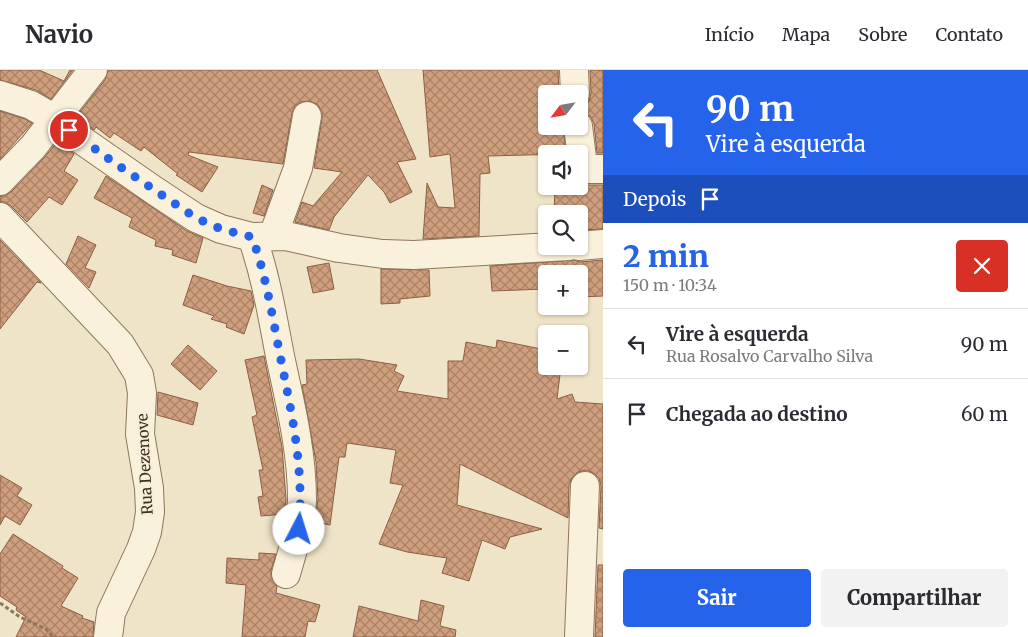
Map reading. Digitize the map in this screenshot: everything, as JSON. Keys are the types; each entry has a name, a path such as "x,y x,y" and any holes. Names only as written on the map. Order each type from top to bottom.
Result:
{"street":[{"path":"0,181 33,147 93,70"},
{"path":"574,70 575,85"},
{"path":"0,95 31,105 55,119 116,164 196,218 221,229 263,236 286,236 339,248 383,254 414,255 538,248"},
{"path":"286,574 299,529 302,499 299,458 292,412 262,264 263,236 298,168 307,116"},
{"path":"579,135 582,166 588,169 603,169"},
{"name":"Rua Dezenove","path":"0,216 120,344 140,375 142,393 140,434 149,488 150,512 147,532 141,549 111,613 108,637"},
{"path":"588,245 603,244"},
{"path":"579,637 586,486"}],"path":[{"path":"0,603 46,630 53,637"}],"building":[{"path":"0,70 39,70 64,81 70,70 73,70 51,99 36,90 0,80"},
{"path":"108,70 377,70 416,159 397,162 412,192 390,203 384,192 368,175 334,217 329,230 295,222 302,202 313,206 342,172 314,168 322,111 317,104 309,101 301,102 295,106 292,113 283,164 189,152 188,155 218,167 202,192 176,175 178,174 144,147 141,151 114,133 110,138 96,127 94,130 77,116 105,80"},
{"path":"423,70 558,70 559,85 538,85 538,135 564,135 565,145 538,145 538,155 488,156 490,173 480,174 479,236 423,239 427,183 438,207 455,208 450,154 430,157"},
{"path":"590,70 603,70 603,153 597,153 594,124 588,115 588,102 591,93"},
{"path":"0,111 32,123 0,159"},
{"path":"58,141 74,154 64,171 78,180 62,205 49,197 27,222 11,206 5,202 0,202 0,196 5,196 11,192"},
{"path":"106,176 187,231 203,238 196,263 172,255 173,250 155,246 156,240 129,227 132,218 94,198"},
{"path":"262,185 273,190 264,216 253,213"},
{"path":"588,185 603,185 603,229 588,230 588,205 554,205 555,195 588,195"},
{"path":"78,236 96,245 85,268 96,272 89,288 66,264"},
{"path":"0,240 41,283 37,282 0,329"},
{"path":"574,260 580,262 603,260 603,296 588,297 588,265 538,265 538,289 492,291 490,266"},
{"path":"329,263 334,289 313,293 307,267"},
{"path":"381,269 429,270 430,296 400,299 400,303 381,304"},
{"path":"193,275 227,286 251,291 254,305 244,334 226,327 227,324 211,319 214,316 183,305"},
{"path":"497,340 538,348 538,375 560,375 557,399 572,394 575,402 603,404 603,529 599,528 601,486 599,478 593,473 586,470 578,472 572,478 569,485 568,518 460,464 457,505 542,529 510,537 505,549 482,540 469,581 442,573 447,558 407,552 379,544 403,485 390,483 396,450 347,443 345,457 339,457 330,525 315,522 318,499 316,462 302,385 307,384 306,360 359,359 397,365 394,371 404,376 397,391 448,399 448,361 463,361 466,342 496,348"},
{"path":"188,345 217,371 200,390 171,364"},
{"path":"264,356 282,447 286,499 285,514 261,516 258,497 263,496 259,470 263,470 252,417 257,415 245,360"},
{"path":"158,392 198,403 193,425 157,415"},
{"path":"0,475 22,488 17,496 32,505 20,525 5,516 0,525"},
{"path":"13,534 63,566 62,568 78,578 61,606 83,616 82,618 94,622 93,637 16,637 26,617 16,610 17,607 0,596 0,554"},
{"path":"259,553 276,554 271,577 277,586 276,593 320,605 315,622 308,621 305,637 242,637 246,585 226,583 227,558 259,560"},
{"path":"598,565 603,565 603,637 595,637"},
{"path":"421,600 444,606 440,626 456,630 455,637 353,637 359,606 418,621"}],"route":[{"path":"69,130 196,218 221,229 252,237 262,264 292,412 299,458 302,499 299,529"}]}
